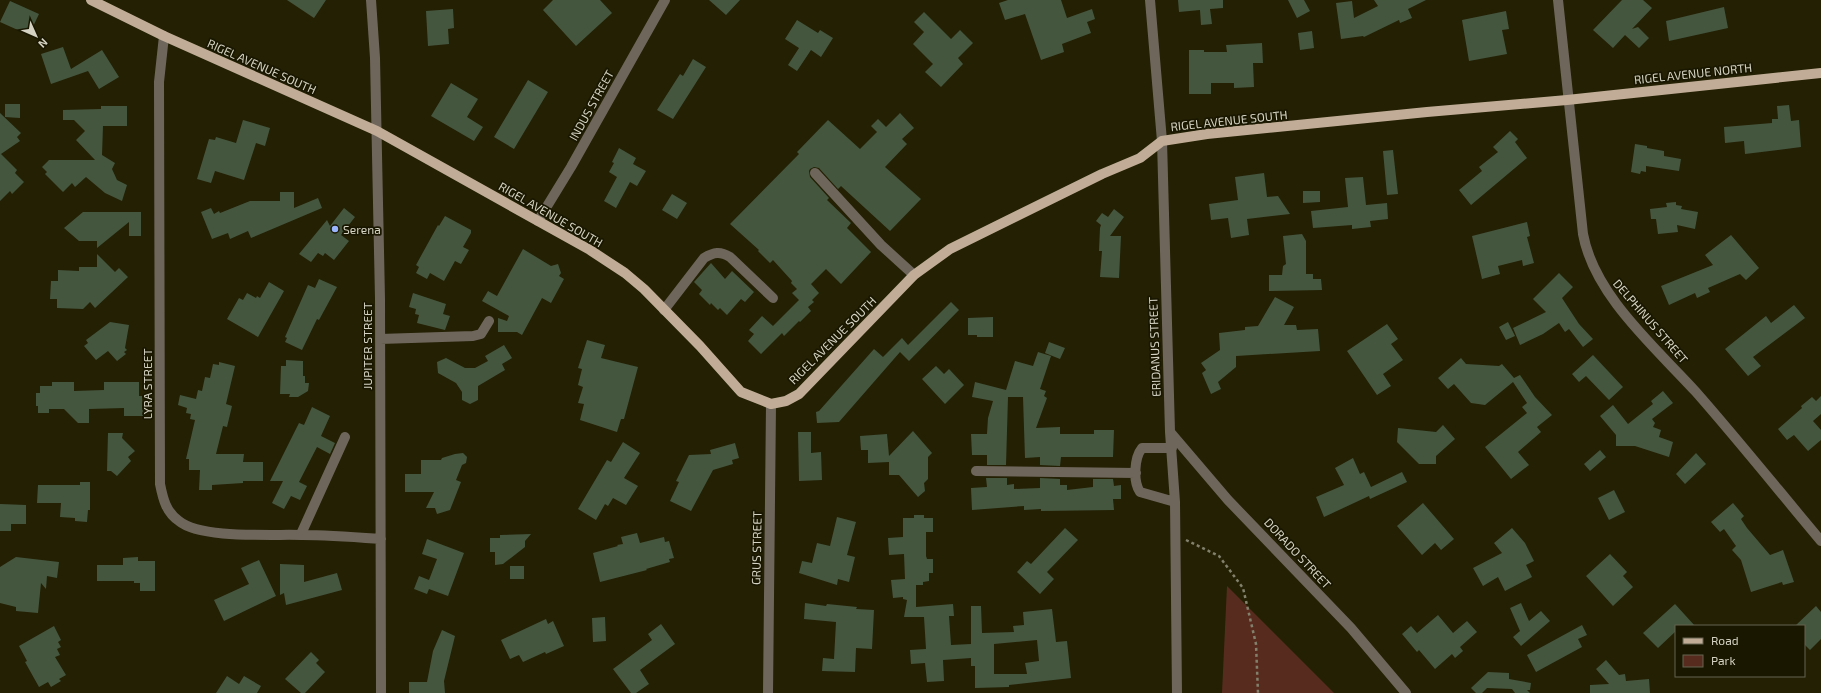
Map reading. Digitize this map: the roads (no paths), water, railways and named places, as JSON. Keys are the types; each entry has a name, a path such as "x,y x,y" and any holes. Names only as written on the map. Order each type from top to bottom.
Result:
{"main road":[{"name":"RIGEL AVENUE SOUTH","path":"91,0 164,36 377,131 590,250 625,273 700,346 741,392 771,404 786,401 799,394 914,275 950,249 1095,178 1140,158 1162,140 1207,134 1427,112 1568,100"},
{"name":"RIGEL AVENUE NORTH","path":"1568,100 1807,73 1821,73"}],"street":[{"name":"JUPITER STREET","path":"371,0 377,131 380,339 380,693"},
{"name":"INDUS STREET","path":"538,221 571,167 665,0"},
{"name":"ERIDANUS STREET","path":"1150,0 1162,140 1170,432 1176,533 1177,693"},
{"name":"DELPHINUS STREET","path":"1558,0 1583,234 1586,249 1601,283 1821,541"},
{"name":"LYRA STREET","path":"164,36 159,82 160,484 163,499 170,512 179,521 193,528 246,534 301,534 381,539"},
{"path":"815,173 881,244 914,275"},
{"path":"664,310 704,258 713,253 724,254 730,257 773,298"},
{"path":"380,339 473,336 481,334 489,321"},
{"name":"GRUS STREET","path":"768,693 771,404"},
{"name":"DORADO STREET","path":"1170,432 1228,500 1351,628 1406,693"},
{"path":"301,534 345,437"},
{"path":"1172,448 1142,448 1137,455 1136,473 1137,488 1140,492 1175,502"},
{"path":"976,471 1136,473"}],"place":[{"name":"Serena","path":"335,229"}]}
